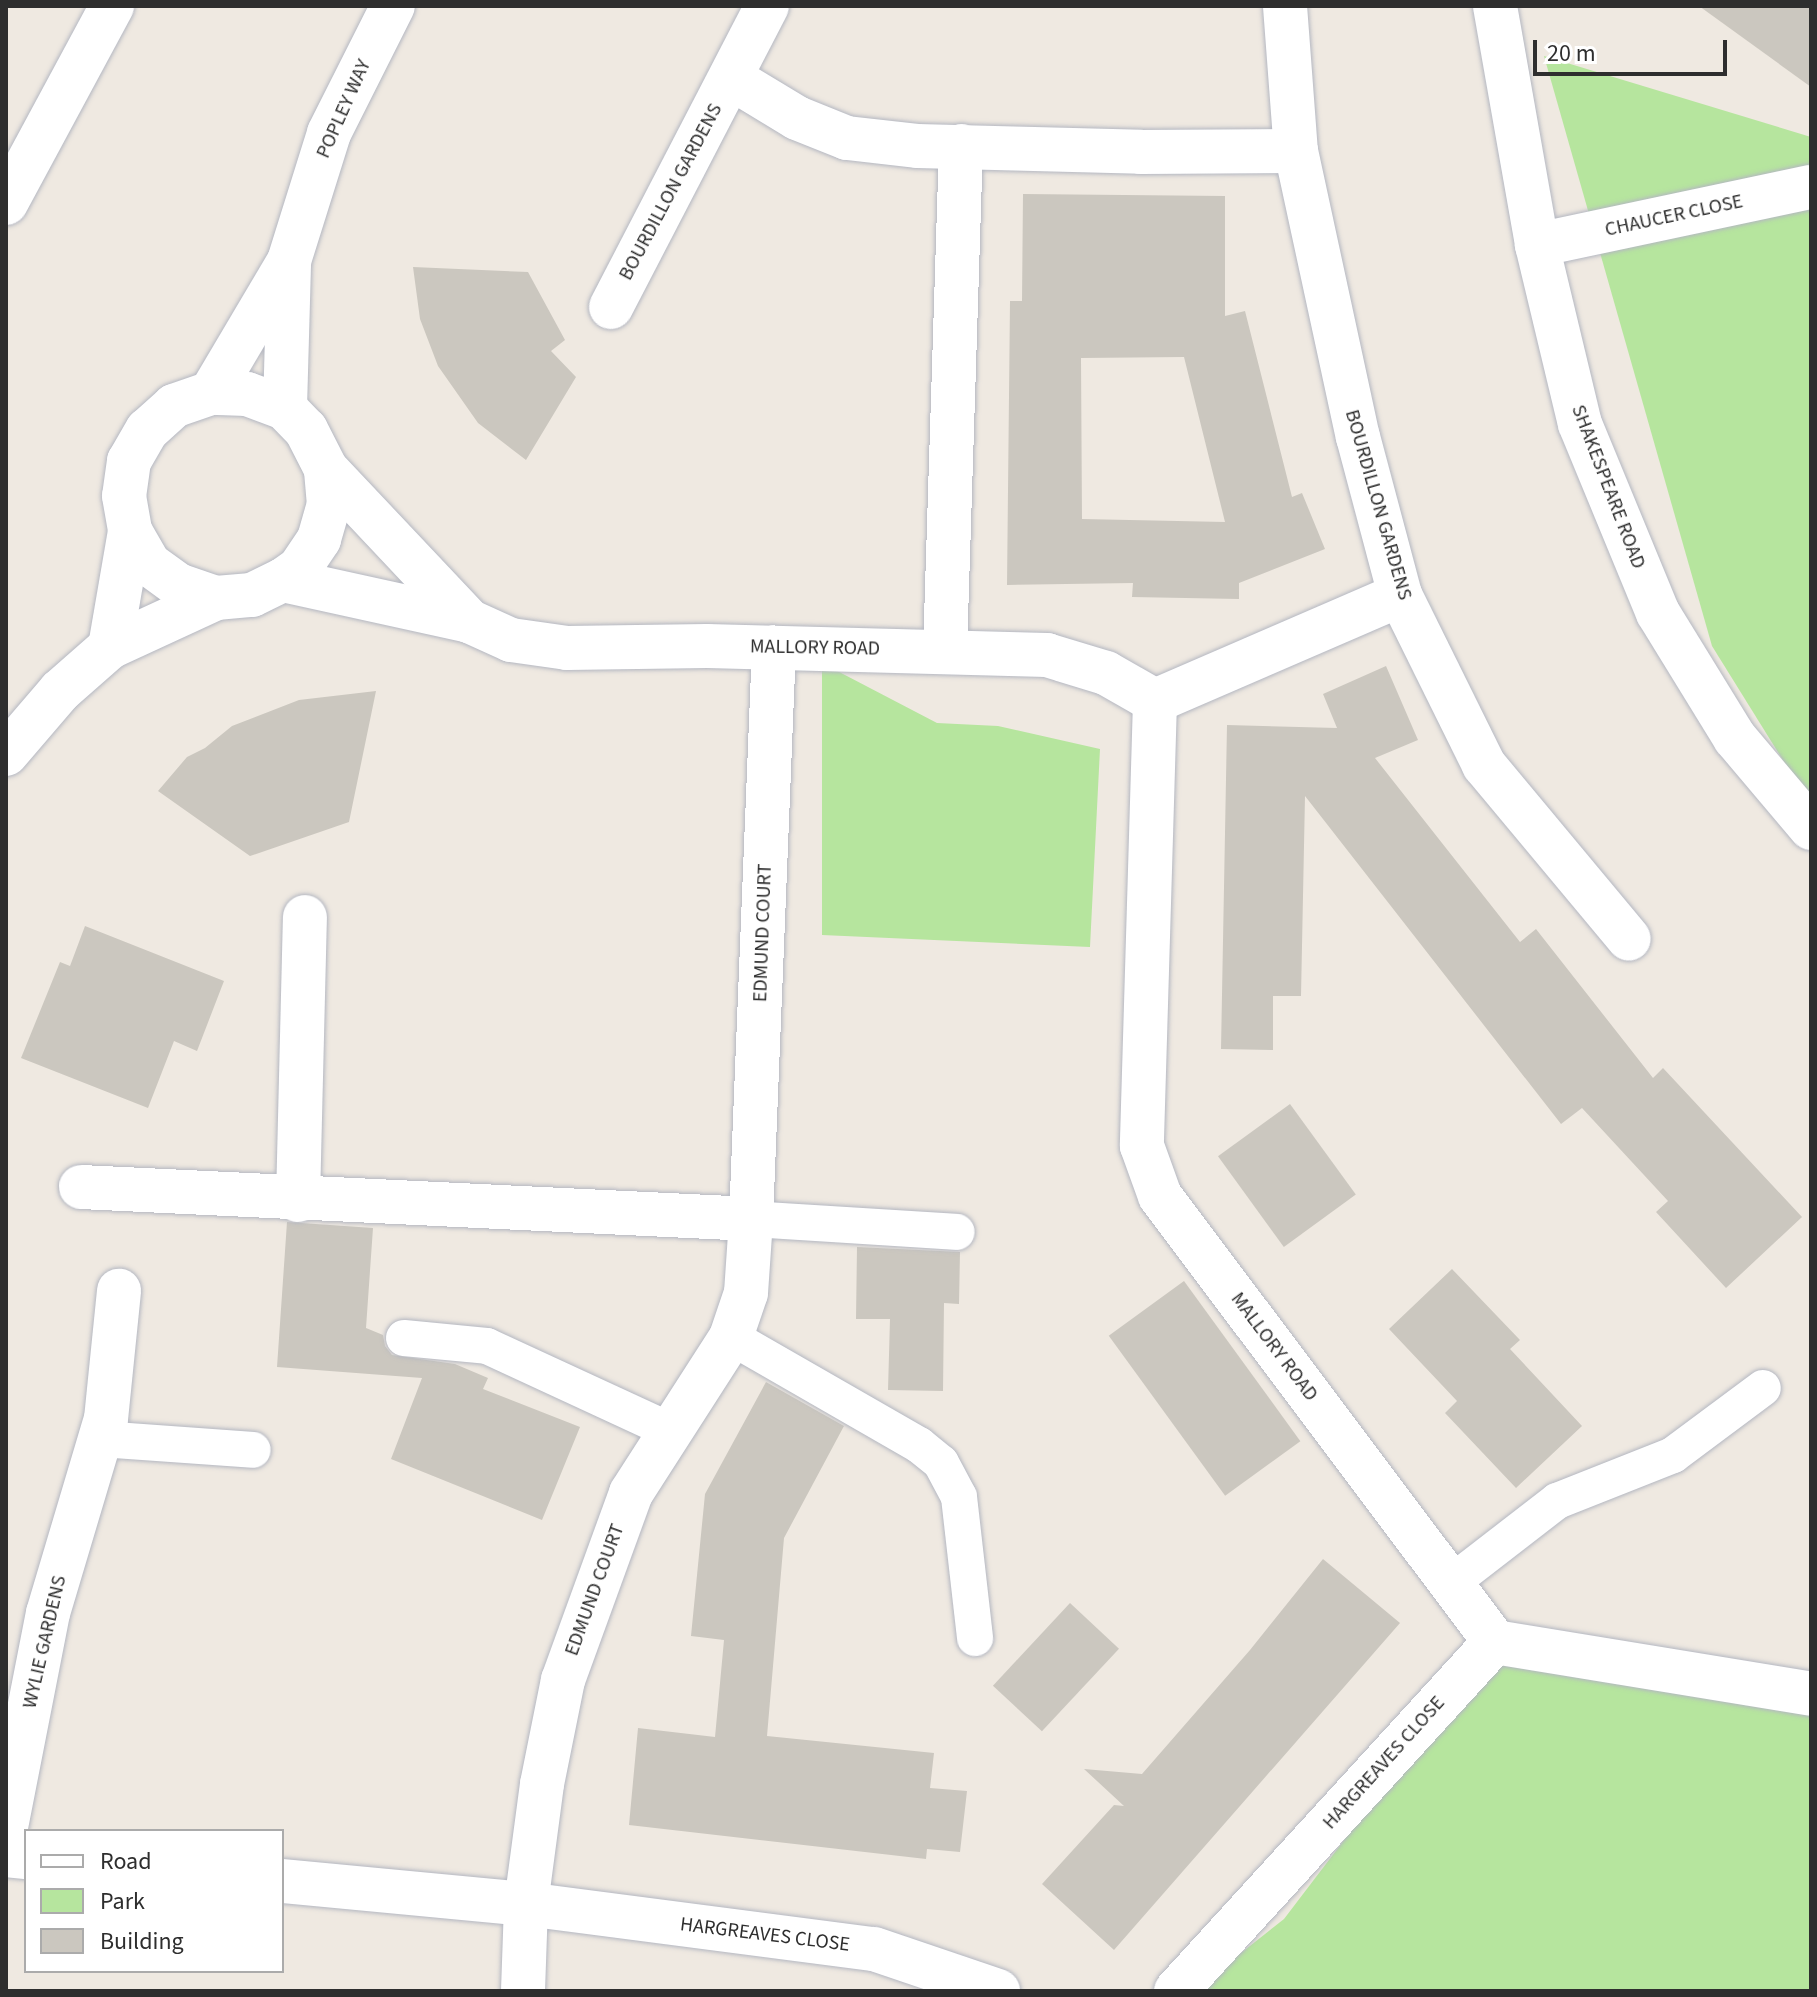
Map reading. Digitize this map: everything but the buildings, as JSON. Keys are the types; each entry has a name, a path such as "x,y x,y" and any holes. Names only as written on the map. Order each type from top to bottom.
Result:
{"street":[{"path":"6,203 112,6"},
{"name":"POPLEY WAY","path":"211,393 289,261 329,133 393,6"},
{"name":"BOURDILLON GARDENS","path":"611,307 767,6"},
{"name":"BOURDILLON GARDENS","path":"1285,6 1296,151 1348,395 1400,595 1484,765 1629,939"},
{"name":"SHAKESPEARE ROAD","path":"1495,6 1537,245 1580,424 1658,613 1735,738 1811,828"},
{"name":"BOURDILLON GARDENS","path":"731,78 797,118 847,138 917,146 1141,152 1296,151"},
{"path":"945,651 961,146"},
{"name":"CHAUCER CLOSE","path":"1537,245 1811,187"},
{"name":"POPLEY WAY","path":"285,408 289,261"},
{"path":"6,754 60,691 110,647 216,598 252,595 299,569 319,539 329,505 326,469 306,430 285,408 247,394 211,393 174,406 147,430 129,461 124,496 130,531 110,647"},
{"name":"MALLORY ROAD","path":"326,469 469,621"},
{"path":"130,531 149,564 178,585 216,598"},
{"name":"MALLORY ROAD","path":"283,580 469,621 511,640 567,648 774,647 1047,655 1106,673 1155,701 1142,1146 1160,1196 1495,1642"},
{"path":"1155,701 1400,595"},
{"name":"EDMUND COURT","path":"523,1991 526,1904 542,1784 563,1680 595,1582 631,1493 731,1337 746,1293 774,647"},
{"path":"298,1200 305,917"},
{"path":"81,1187 298,1200 751,1219"},
{"name":"WYLIE GARDENS","path":"6,1827 48,1613 97,1449 112,1381 119,1291"},
{"path":"1495,1642 1811,1694"},
{"name":"HARGREAVES CLOSE","path":"1176,1991 1495,1642"},
{"path":"284,1881 526,1904"},
{"name":"HARGREAVES CLOSE","path":"526,1904 874,1949 998,1991"}],"lane":[{"path":"751,1219 957,1232"},
{"path":"731,1337 919,1445 941,1463 959,1497 975,1638"},
{"path":"404,1338 487,1346 671,1431"},
{"path":"1451,1583 1557,1501 1673,1455 1763,1388"},
{"path":"97,1449 253,1450"}],"green space":[{"path":"1544,56 1811,137 1811,796 1784,762 1712,646"},
{"path":"822,663 937,723 998,726 1100,749 1090,947 822,935"},
{"path":"1495,1642 1811,1694 1811,1991 1193,1991 1284,1919"}]}
